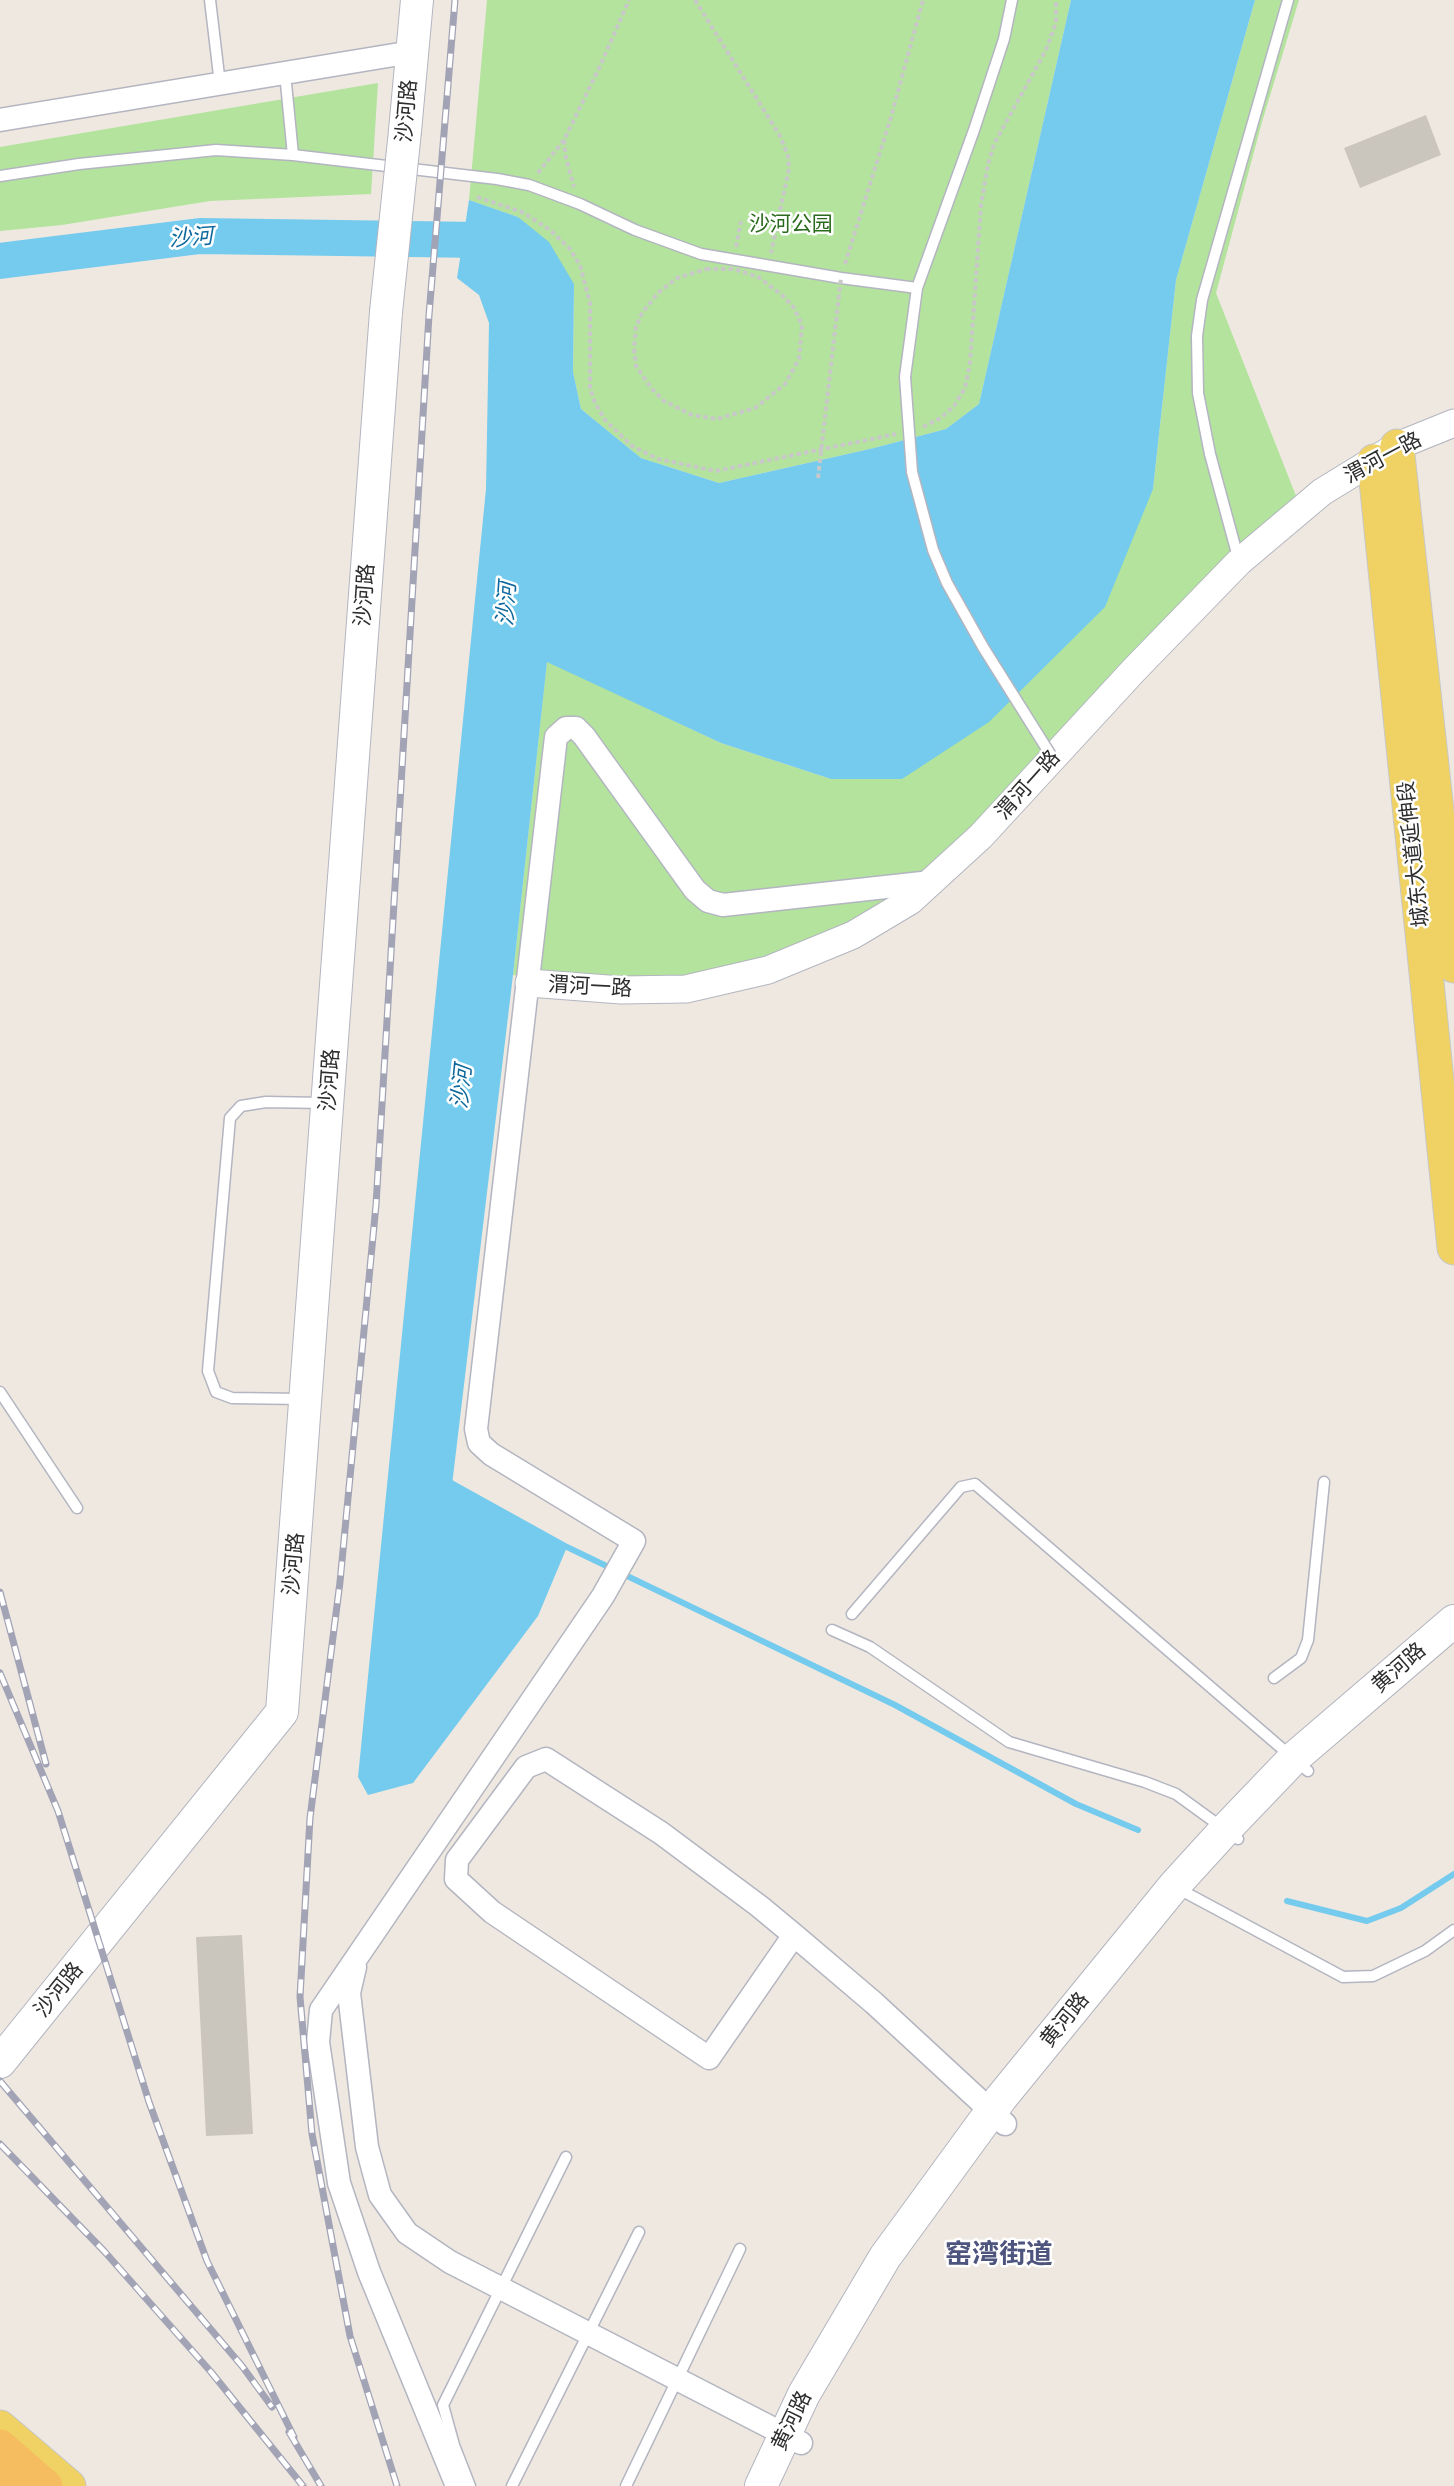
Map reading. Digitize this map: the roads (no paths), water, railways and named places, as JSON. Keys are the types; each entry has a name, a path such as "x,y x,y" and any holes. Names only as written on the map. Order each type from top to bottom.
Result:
{"highway":[{"path":"0,2446 46,2486"},
{"path":"0,2479 8,2486"}],"main road":[{"name":"沙河路","path":"0,2062 282,1712 386,312 417,0"},
{"name":"城东大道延伸段","path":"1385,453 1454,966"},
{"name":"城东大道延伸段","path":"1385,453 1454,1248"},
{"name":"黄河路","path":"761,2486 998,2117 1029,2091 1181,1890 1232,1834 1301,1764 1454,1621"},
{"name":"黄河路","path":"1301,1764 1454,1644"},
{"path":"0,2427 69,2486"},
{"name":"黄河路","path":"780,2486 793,2439"}],"street":[{"path":"0,120 412,52"},
{"name":"渭河一路","path":"529,983 621,990 686,988 768,970 853,935 910,901 981,836 1052,757 1239,562 1322,492 1385,453 1454,423"},
{"path":"457,2486 369,2272 339,2183 318,2042 321,2010 615,1574 634,1541 491,1454 479,1443 476,1429 556,737 566,728 576,728 584,736 695,890 708,901 723,905 931,882"},
{"path":"794,1935 709,2058 492,1912 456,1879 457,1860 526,1767 546,1759 661,1833 794,1935 874,2003 998,2117"},
{"path":"357,1959 349,1993 368,2147 380,2195 407,2233 450,2262 793,2439"}],"lane":[{"path":"210,0 220,84"},
{"path":"1012,0 1004,39 975,130 917,288 905,377 912,472 933,550 947,583 983,647 1052,757"},
{"path":"1239,562 1210,454 1198,393 1197,336 1202,300 1288,0"},
{"path":"285,73 293,155"},
{"path":"0,176 79,164 216,150 293,155 529,185 580,204 635,230 701,254 841,278 917,288"},
{"path":"307,1399 232,1398 216,1392 208,1371 230,1118 241,1106 266,1102 328,1103"},
{"path":"0,1392 77,1508"},
{"path":"1274,1678 1301,1658 1308,1640 1324,1482"},
{"path":"852,1614 961,1487 975,1484 1301,1764"},
{"path":"832,1630 870,1647 1009,1742 1145,1782 1176,1794 1232,1834"},
{"path":"1181,1890 1343,1977 1373,1976 1425,1951 1454,1930"},
{"path":"470,2486 454,2445 443,2404 566,2157"},
{"path":"512,2486 639,2232"},
{"path":"626,2486 740,2249"}],"water":[{"path":"1071,0 1255,0 1176,280 1153,489 1105,607 989,722 902,779 831,779 721,743 547,662 513,975 452,1485 567,1547 538,1616 413,1783 368,1795 358,1777 486,489 489,323 479,295 457,278 469,200 518,217 549,242 574,284 573,372 581,409 641,458 719,483 874,448 946,429 979,404"}],"waterway":[{"name":"沙河","path":"0,261 200,236 479,240 497,267"},
{"path":"446,1480 567,1547 895,1705 1076,1804 1138,1830"},
{"path":"1287,1901 1367,1921 1401,1908 1454,1874"}],"railway":[{"path":"397,2486 350,2336 312,2134 300,1997 310,1818 340,1582 376,1205 429,315 455,0"},
{"path":"0,1592 46,1764"},
{"path":"0,1673 58,1811 149,2102 207,2261 294,2437"},
{"path":"0,2081 242,2366 272,2407"},
{"path":"0,2144 104,2251 211,2372 303,2486"},
{"path":"289,2432 321,2486"}],"district":[{"name":"窑湾街道","path":"999,2255"}],"park label":[{"name":"沙河公园","path":"791,225"}]}
